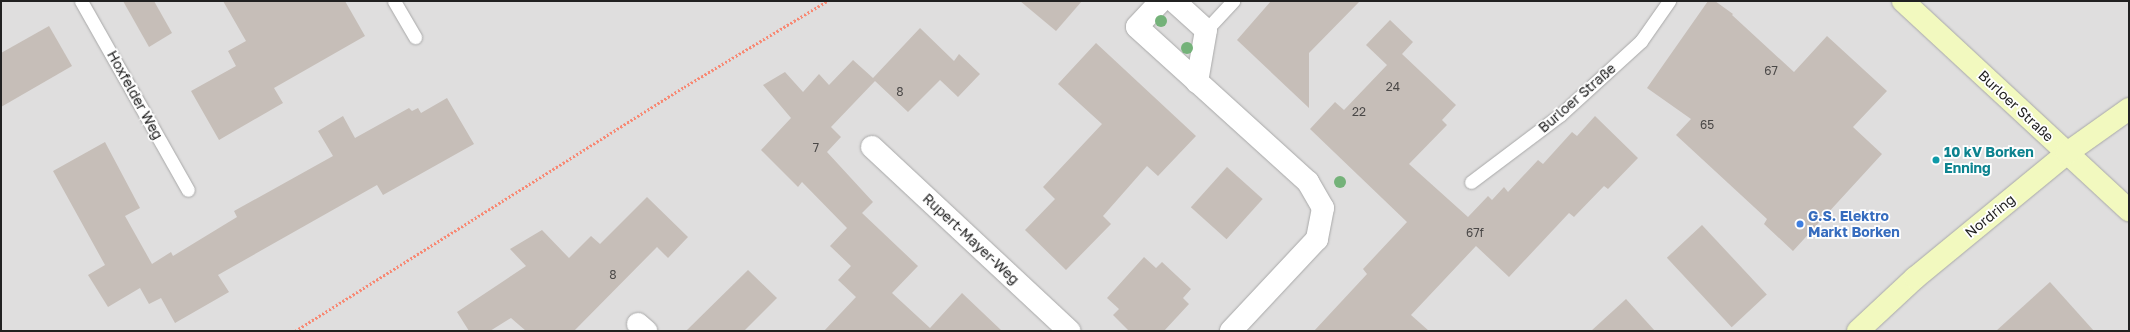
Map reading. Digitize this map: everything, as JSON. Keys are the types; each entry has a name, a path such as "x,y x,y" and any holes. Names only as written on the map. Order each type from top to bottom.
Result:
{"main road":[{"name":"Burloer Straße","path":"1903,1 2129,210"},
{"name":"Nordring","path":"1858,331 1915,278 2067,153 2129,110"}],"street":[{"path":"1161,1 1137,27 1308,182 1323,208 1317,239 1231,331"},
{"path":"1174,1 1206,30 1197,82"},
{"name":"Rupert-Mayer-Weg","path":"872,147 1069,331"}],"lane":[{"name":"Hoxfelder Weg","path":"81,1 188,190"},
{"path":"394,1 415,37"},
{"path":"1206,30 1233,1"},
{"name":"Burloer Straße","path":"1471,182 1560,115 1641,41 1669,1"}],"path":[{"path":"295,331 684,86 827,1"}],"shaded area":[{"path":"1,1 2129,1 2129,331 1,331"}],"building":[{"path":"123,1 154,1 172,33 149,47"},
{"path":"223,1 345,1 365,36 274,88 283,103 219,140 191,91 236,66 228,51 246,41"},
{"path":"1020,1 1082,1 1056,31"},
{"path":"1271,1 1360,1 1309,53 1309,108 1237,40"},
{"path":"1708,1 1715,1 1733,14 1732,15 1794,72 1827,36 1887,91 1853,127 1882,154 1793,251 1764,224 1767,219 1676,135 1691,119 1647,88"},
{"path":"1390,20 1413,42 1402,54 1456,105 1442,120 1447,125 1409,164 1468,217 1488,196 1492,200 1504,187 1508,192 1538,160 1543,164 1572,132 1577,136 1595,116 1638,158 1608,189 1604,186 1574,217 1569,213 1509,277 1476,246 1411,315 1429,331 1314,331 1367,274 1363,269 1407,222 1310,129 1335,102 1344,110 1387,65 1366,45"},
{"path":"49,26 72,66 1,107 1,53"},
{"path":"920,28 954,61 959,54 980,74 958,97 940,80 908,112 875,81 831,127 841,137 827,152 873,202 862,213 918,266 892,293 930,328 962,293 1002,331 824,331 856,297 838,280 851,266 830,246 847,228 802,182 798,187 761,150 791,118 763,85 785,72 803,92 819,74 829,85 853,60 873,78"},
{"path":"1096,43 1196,136 1158,176 1147,166 1103,216 1111,224 1066,270 1025,230 1055,199 1043,187 1102,124 1058,84"},
{"path":"447,98 474,144 383,195 377,185 218,275 229,292 175,323 161,298 149,304 140,288 108,307 88,275 105,265 53,171 105,142 140,208 125,216 152,264 171,252 173,256 237,217 234,211 333,156 318,131 343,116 355,138 409,108 412,111 418,108 421,113"},
{"path":"1227,167 1263,199 1227,239 1191,207"},
{"path":"647,197 688,237 668,258 657,247 574,331 526,331 511,318 490,331 469,331 457,312 526,266 510,249 542,230 569,258 591,236 600,244"},
{"path":"1702,225 1767,294 1732,327 1667,258"},
{"path":"1144,257 1156,268 1162,262 1191,289 1183,298 1189,304 1164,331 1129,331 1113,315 1119,309 1107,298"},
{"path":"748,270 777,298 744,331 686,331"},
{"path":"2050,282 2094,331 1996,331"},
{"path":"1626,299 1655,331 1591,331"}],"place":[{"name":"10 kV Borken Enning","path":"1936,160"},
{"name":"G.S. Elektro Markt Borken","path":"1800,224"}]}
